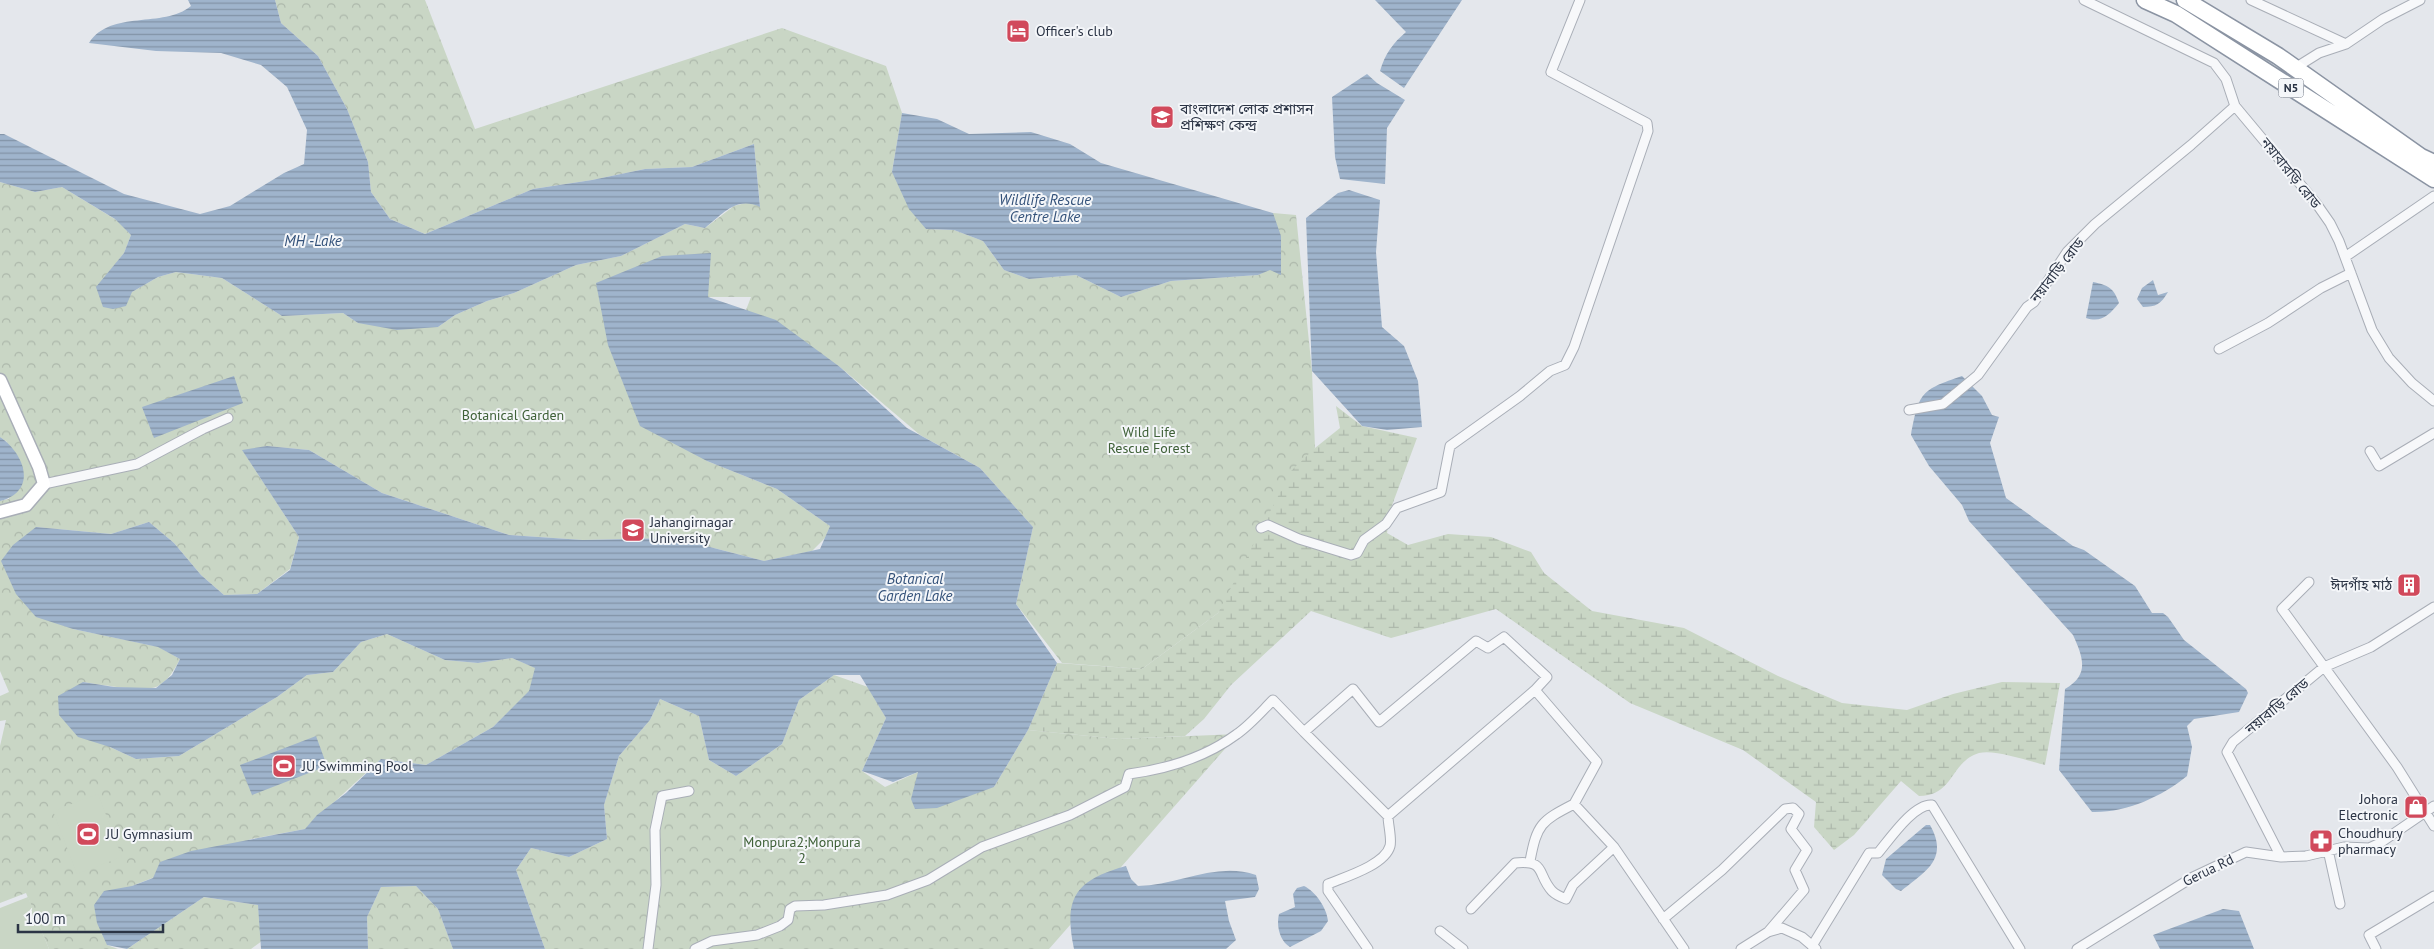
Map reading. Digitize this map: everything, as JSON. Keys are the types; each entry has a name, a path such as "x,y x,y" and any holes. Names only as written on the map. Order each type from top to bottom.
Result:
{"highway":[{"name":"N5","path":"2146,0 2176,14 2434,179"},
{"name":"N5","path":"2185,0 2295,68 2421,157 2434,163"}],"street":[{"path":"1262,528 1268,525 1299,539 1351,555 1357,553 1364,540 1386,524 1397,508 1441,492 1450,446 1520,396 1550,371 1565,366 1574,347 1648,131 1647,123 1551,72 1580,0"},
{"path":"2251,0 2346,44"},
{"path":"2295,68 2319,53 2346,44 2383,19 2420,0"},
{"name":"নয়াবারড়ি রোড","path":"2087,1 2214,63 2226,79 2235,106 2316,202 2339,241 2372,330 2389,358 2412,383 2434,401"},
{"name":"নয়াবাড়ি রোড","path":"1909,410 1944,404 1978,375 2026,308 2034,302 2068,252 2096,224 2235,106"},
{"path":"2346,257 2434,196"},
{"path":"2219,349 2268,323 2321,288 2350,273"},
{"path":"0,380 39,467 44,484"},
{"path":"0,512 26,505 44,484 137,464 228,418"},
{"path":"2370,451 2380,466 2434,433"},
{"path":"2309,582 2282,609 2398,767 2424,813 2434,826"},
{"name":"নয়াবাড়ি রোড","path":"2282,857 2227,752 2234,742 2324,667 2371,647 2434,607"},
{"path":"1304,732 1353,689 1379,722 1476,641 1488,648 1504,637 1547,677 1535,690 1388,816"},
{"path":"1530,862 1538,828 1549,817 1574,804 1597,762 1535,690"},
{"path":"695,949 712,941 757,935 780,926 788,920 790,909 794,906 824,905 888,895 928,880 982,847 1070,815 1110,797 1125,787 1129,774 1187,761 1220,744 1238,734 1273,700 1388,816 1391,845 1387,854 1377,863 1328,884 1328,891 1368,949"},
{"path":"648,949 656,885 655,830 662,796 689,791"},
{"path":"1574,804 1614,847 1684,949"},
{"path":"1741,949 1768,932 1782,928 1802,937 1814,948 1869,853 1878,853 1915,811 1925,804 1932,805 2020,949"},
{"name":"Gerua Rd","path":"2077,949 2149,902 2218,864 2246,852 2282,857 2306,856 2344,847 2369,848 2380,843 2434,806"},
{"path":"1663,919 1722,870 1785,809 1793,808 1799,814 1791,829 1807,850 1795,870 1804,890 1768,932"},
{"path":"1471,909 1515,863 1530,862 1540,867 1552,892 1566,899 1573,885 1614,847"},
{"path":"2328,850 2340,904"},
{"path":"2376,949 2369,935 2434,896"},
{"path":"1440,931 1463,949"}],"green space":[{"path":"275,0 425,0 475,129 782,28 886,66 902,113 892,172 926,229 954,230 983,241 1004,270 1029,279 1076,275 1121,297 1171,281 1258,275 1270,269 1273,213 1296,215 1312,371 1315,448 1218,613 1142,669 1062,663 1016,604 1033,527 980,468 920,435 840,367 746,310 751,297 708,297 662,256 707,461 777,489 830,526 825,538 812,551 764,561 675,538 583,540 509,535 382,493 309,450 267,446 243,451 299,537 290,569 257,594 224,595 201,575 174,543 149,522 111,534 36,527 73,629 159,647 180,659 168,678 152,688 143,689 83,682 110,747 136,759 179,756 277,697 307,675 333,672 361,642 387,634 445,660 478,663 512,658 536,668 530,691 493,727 426,765 381,759 305,829 251,839 132,886 107,945 118,949 49,949 26,893 0,903 0,746 6,720 0,721 0,696 9,692 0,671 0,501 9,499 7,442 0,437 0,182 35,192 62,187 118,221 131,235 124,253 97,287 132,292 158,277 176,272 222,278 282,316 343,313 358,323 438,327 455,315 487,301 514,293 576,265 621,256 685,224 705,228 734,206 749,202 760,206 754,144 692,167 645,169 592,180 533,189 425,234 390,219 371,192 368,162 347,109 318,56 281,23"},
{"path":"1336,406 1362,426 1417,438 1391,508 1387,533 1408,545 1448,534 1491,537 1531,552 1544,573 1592,611 1684,628 1778,676 1842,703 1907,710 1953,694 2002,682 2060,683 2045,765 1986,752 1970,757 1962,764 1946,785 1930,795 1919,796 1901,781 1854,835 1834,850 1814,827 1816,802 1743,750 1630,703 1496,609 1391,638 1311,611 1231,685 1204,719 1185,736 1119,739 1028,730 1057,663 1142,669 1218,613 1291,471 1340,428"},
{"name":"Monpura2;Monpura 2","path":"834,675 868,687 886,718 862,771 885,787 918,772 994,787 1028,730 1119,739 1238,734 1049,949 545,949 516,870 531,848 569,857 607,839 604,805 619,756 650,720 660,699 699,716 709,760 736,776 782,744 799,700"},
{"name":"JU Gymnasium","path":"98,794 122,857 77,874 53,811"},
{"path":"416,886 438,909 453,949 368,949 367,917 381,887"},
{"path":"28,897 49,949 0,949 0,908"},
{"path":"204,897 258,905 262,941 251,949 127,949"}],"water":[{"name":"MH -Lake","path":"188,0 275,0 281,23 318,56 347,109 368,162 371,192 390,219 425,234 533,189 592,180 645,169 692,167 754,144 760,207 751,204 737,205 724,212 705,228 685,224 621,256 576,265 514,293 487,301 455,315 438,327 397,330 358,323 343,313 282,316 222,278 176,272 158,277 132,292 126,306 113,309 103,307 96,287 124,253 131,235 115,219 62,187 35,192 0,182 0,134 4,134 124,194 200,214 230,206 284,173 304,164 307,130 287,87 261,65 221,53 156,51 89,43 110,26 124,22 166,17 179,13 191,6"},
{"path":"1375,0 1462,0 1404,88 1380,71 1390,49 1406,32"},
{"path":"1367,74 1377,83 1405,100 1387,128 1385,184 1340,179 1335,157 1332,97"},
{"name":"Wildlife Rescue Centre Lake","path":"902,113 937,119 969,134 1031,132 1070,144 1101,163 1273,213 1281,236 1281,275 1270,270 1258,275 1171,281 1121,297 1076,275 1029,279 1004,270 983,241 954,230 926,229 909,209 892,172"},
{"path":"1349,190 1380,200 1376,252 1382,327 1404,346 1418,381 1422,427 1387,430 1362,426 1312,371 1306,218 1338,193"},
{"name":"Botanical Garden Lake","path":"711,253 708,297 776,320 840,367 907,428 980,468 1033,527 1016,604 1057,663 1028,730 994,787 937,808 915,809 911,799 918,772 893,782 862,771 886,718 860,675 834,675 799,700 782,744 736,776 709,760 699,716 660,699 650,720 619,756 604,805 607,839 569,857 531,848 516,870 545,949 453,949 438,909 416,886 381,887 367,917 368,949 261,949 258,905 204,897 127,949 107,945 97,923 94,905 104,891 132,886 153,878 160,862 191,851 305,829 317,815 346,793 381,759 426,765 493,727 529,691 535,668 512,658 478,663 445,660 387,634 361,642 333,672 307,675 277,697 179,756 136,759 110,747 78,737 59,715 58,696 83,682 114,687 156,688 172,675 180,659 158,647 73,629 36,617 16,594 1,561 13,545 36,527 111,534 149,522 174,543 201,575 224,595 257,594 290,570 299,537 242,450 267,446 309,450 382,493 509,535 583,540 675,538 764,561 820,549 830,526 777,489 707,461 640,426 608,345 596,283 662,256"},
{"path":"2153,280 2158,295 2168,292 2158,304 2143,307 2137,299 2142,288"},
{"path":"2093,282 2110,288 2119,303 2101,319 2086,318"},
{"path":"234,376 243,403 154,438 142,407"},
{"path":"1962,376 1982,396 1992,415 1999,417 1990,443 2006,498 2073,546 2084,550 2135,586 2152,613 2163,613 2168,617 2184,640 2246,689 2248,693 2239,712 2194,719 2187,726 2192,747 2187,776 2154,797 2118,810 2092,812 2059,770 2065,689 2078,678 2082,665 2073,635 1969,521 1962,505 1929,466 1911,435 1917,410 1924,395 1938,385"},
{"path":"0,437 16,453 24,472 20,489 12,496 0,501"},
{"name":"JU Swimming Pool","path":"316,736 327,766 252,795 240,765"},
{"path":"1926,825 1930,825 1935,837 1936,856 1919,877 1901,891 1896,889 1882,875 1886,859"},
{"path":"1126,866 1131,879 1138,886 1153,885 1212,872 1241,871 1256,875 1259,889 1255,897 1225,901 1229,921 1236,940 1226,949 1074,949 1070,916 1072,904 1077,893 1095,878"},
{"path":"1304,886 1320,900 1328,921 1321,931 1290,947 1280,933 1279,914 1295,907 1293,894 1297,888"},
{"path":"2223,909 2239,911 2254,949 2160,949 2153,935"}],"place":[{"name":"Officer's club","path":"1018,31"},
{"name":"বাংলাদেশ লোক প্রশাসন প্রশিক্ষণ কেন্দ্র","path":"1162,117"},
{"name":"Jahangirnagar University","path":"633,530"},
{"name":"ঈদগাঁহ মাঠ","path":"2409,585"},
{"name":"JU Swimming Pool","path":"284,766"},
{"name":"Johora Electronic","path":"2416,807"},
{"name":"JU Gymnasium","path":"88,834"},
{"name":"Choudhury pharmacy","path":"2321,841"}],"park label":[{"name":"Botanical Garden","path":"513,415"},
{"name":"Wild Life Rescue Forest","path":"1149,440"}]}
